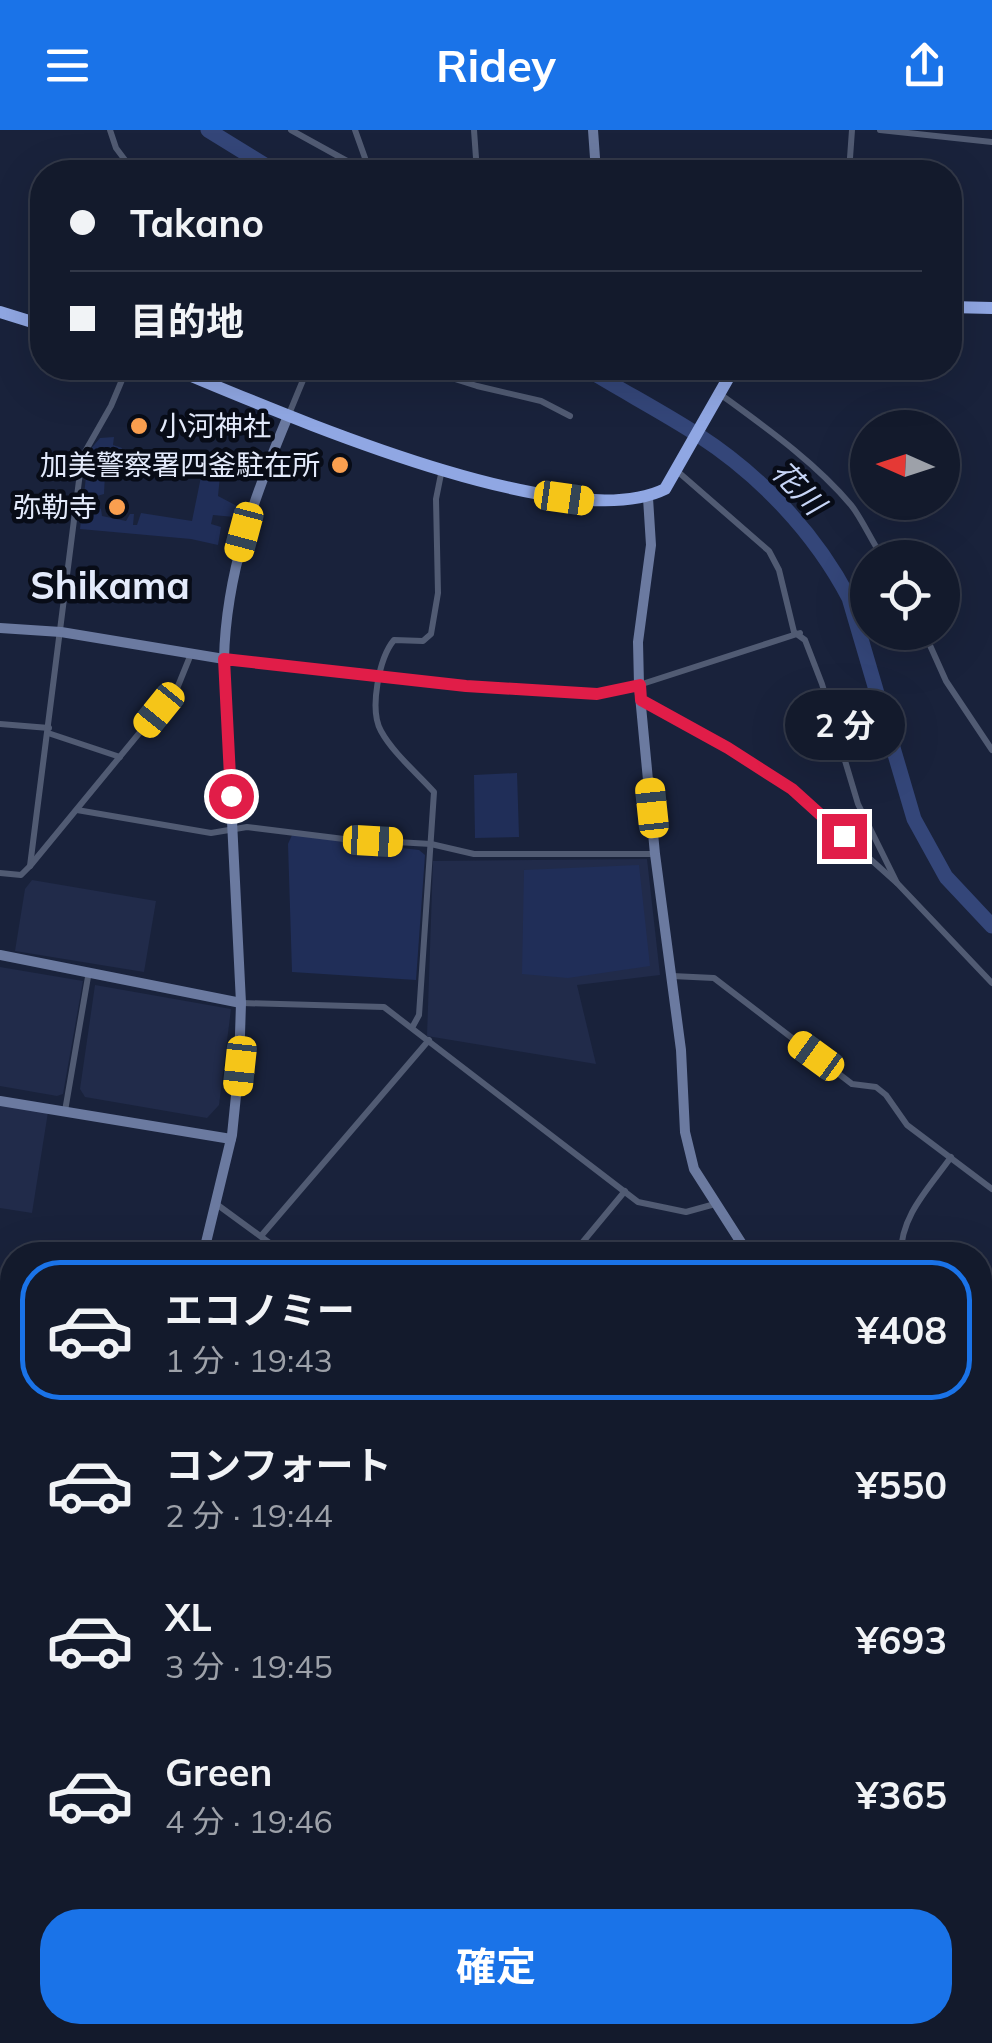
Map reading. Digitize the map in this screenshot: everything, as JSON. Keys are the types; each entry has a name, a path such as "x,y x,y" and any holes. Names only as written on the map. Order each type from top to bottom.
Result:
{"highway":[{"path":"962,307 992,308"},
{"path":"0,312 30,321"},
{"path":"201,380 288,416 493,484 571,500 618,502 648,498 665,489 726,380"}],"street":[{"path":"110,130 125,160"},
{"path":"291,130 347,160"},
{"path":"355,130 365,160"},
{"path":"474,130 476,160"},
{"path":"593,130 595,160"},
{"path":"849,160 852,130"},
{"path":"880,130 992,142"},
{"path":"30,866 82,457 123,380"},
{"path":"206,1242 231,1139 240,1066 241,1004 225,615 253,499 303,380"},
{"path":"458,380 541,400 570,416"},
{"path":"718,392 778,438 852,507 869,540"},
{"path":"413,1026 419,1015 434,792 380,730 378,677 383,655 392,642 426,639 434,624 438,575 436,500 442,468"},
{"path":"676,470 769,552 780,570 794,632 800,633"},
{"path":"648,498 651,545 638,642 640,685 681,1050 685,1132 694,1169 741,1242"},
{"path":"0,628 62,632 224,659 378,677 597,694 640,685 800,633"},
{"path":"800,633 822,684 858,804 897,883"},
{"path":"932,650 946,681 992,750"},
{"path":"0,873 22,875 30,866 178,686 192,653"},
{"path":"641,700 792,789 897,883 992,983"},
{"path":"0,724 48,730 120,757"},
{"path":"77,810 214,833 247,827 344,839 431,844 474,854 656,854"},
{"path":"0,956 241,1004 384,1006 643,1204 678,1211 716,1204"},
{"path":"65,1111 89,971"},
{"path":"671,976 714,978 852,1084 876,1087 907,1125 992,1189"},
{"path":"261,1236 429,1040"},
{"path":"0,1101 231,1139"},
{"path":"902,1242 908,1219 950,1157"},
{"path":"583,1242 625,1191"},
{"path":"215,1203 269,1242"}],"shaded area":[{"path":"114,437 113,445 122,448 114,472 105,473 104,494 97,496 94,505 101,509 102,516 126,521 134,514 133,525 137,525 141,513 192,521 202,472 220,476 218,496 237,506 234,517 213,515 211,524 221,527 218,545 80,529 89,451 100,438"},
{"path":"517,773 519,837 475,838 474,775"},
{"path":"292,835 419,850 425,855 416,980 292,972 288,844"},
{"path":"647,859 660,975 577,985 596,1064 427,1036 433,861"},
{"path":"639,865 650,966 568,978 522,974 524,870"},
{"path":"32,880 156,901 144,972 15,951 25,889"},
{"path":"0,967 83,981 63,1094 0,1086"},
{"path":"95,985 231,1009 219,1105 207,1118 85,1097 80,1089"},
{"path":"0,1104 48,1112 32,1213 0,1208"}],"waterway":[{"name":"花川","path":"208,130 257,160"},
{"name":"花川","path":"605,380 684,426 743,468 784,507 820,551 849,598 914,819 946,877 992,926"}],"place":[{"name":"小河神社","path":"139,426"},
{"name":"加美警察署四釜駐在所","path":"340,465"},
{"name":"弥勒寺","path":"117,507"}],"district":[{"name":"Shikama","path":"110,586"}],"route":[{"path":"231,796 224,659 466,686 597,694 640,685 641,700 792,789 844,836"}]}
